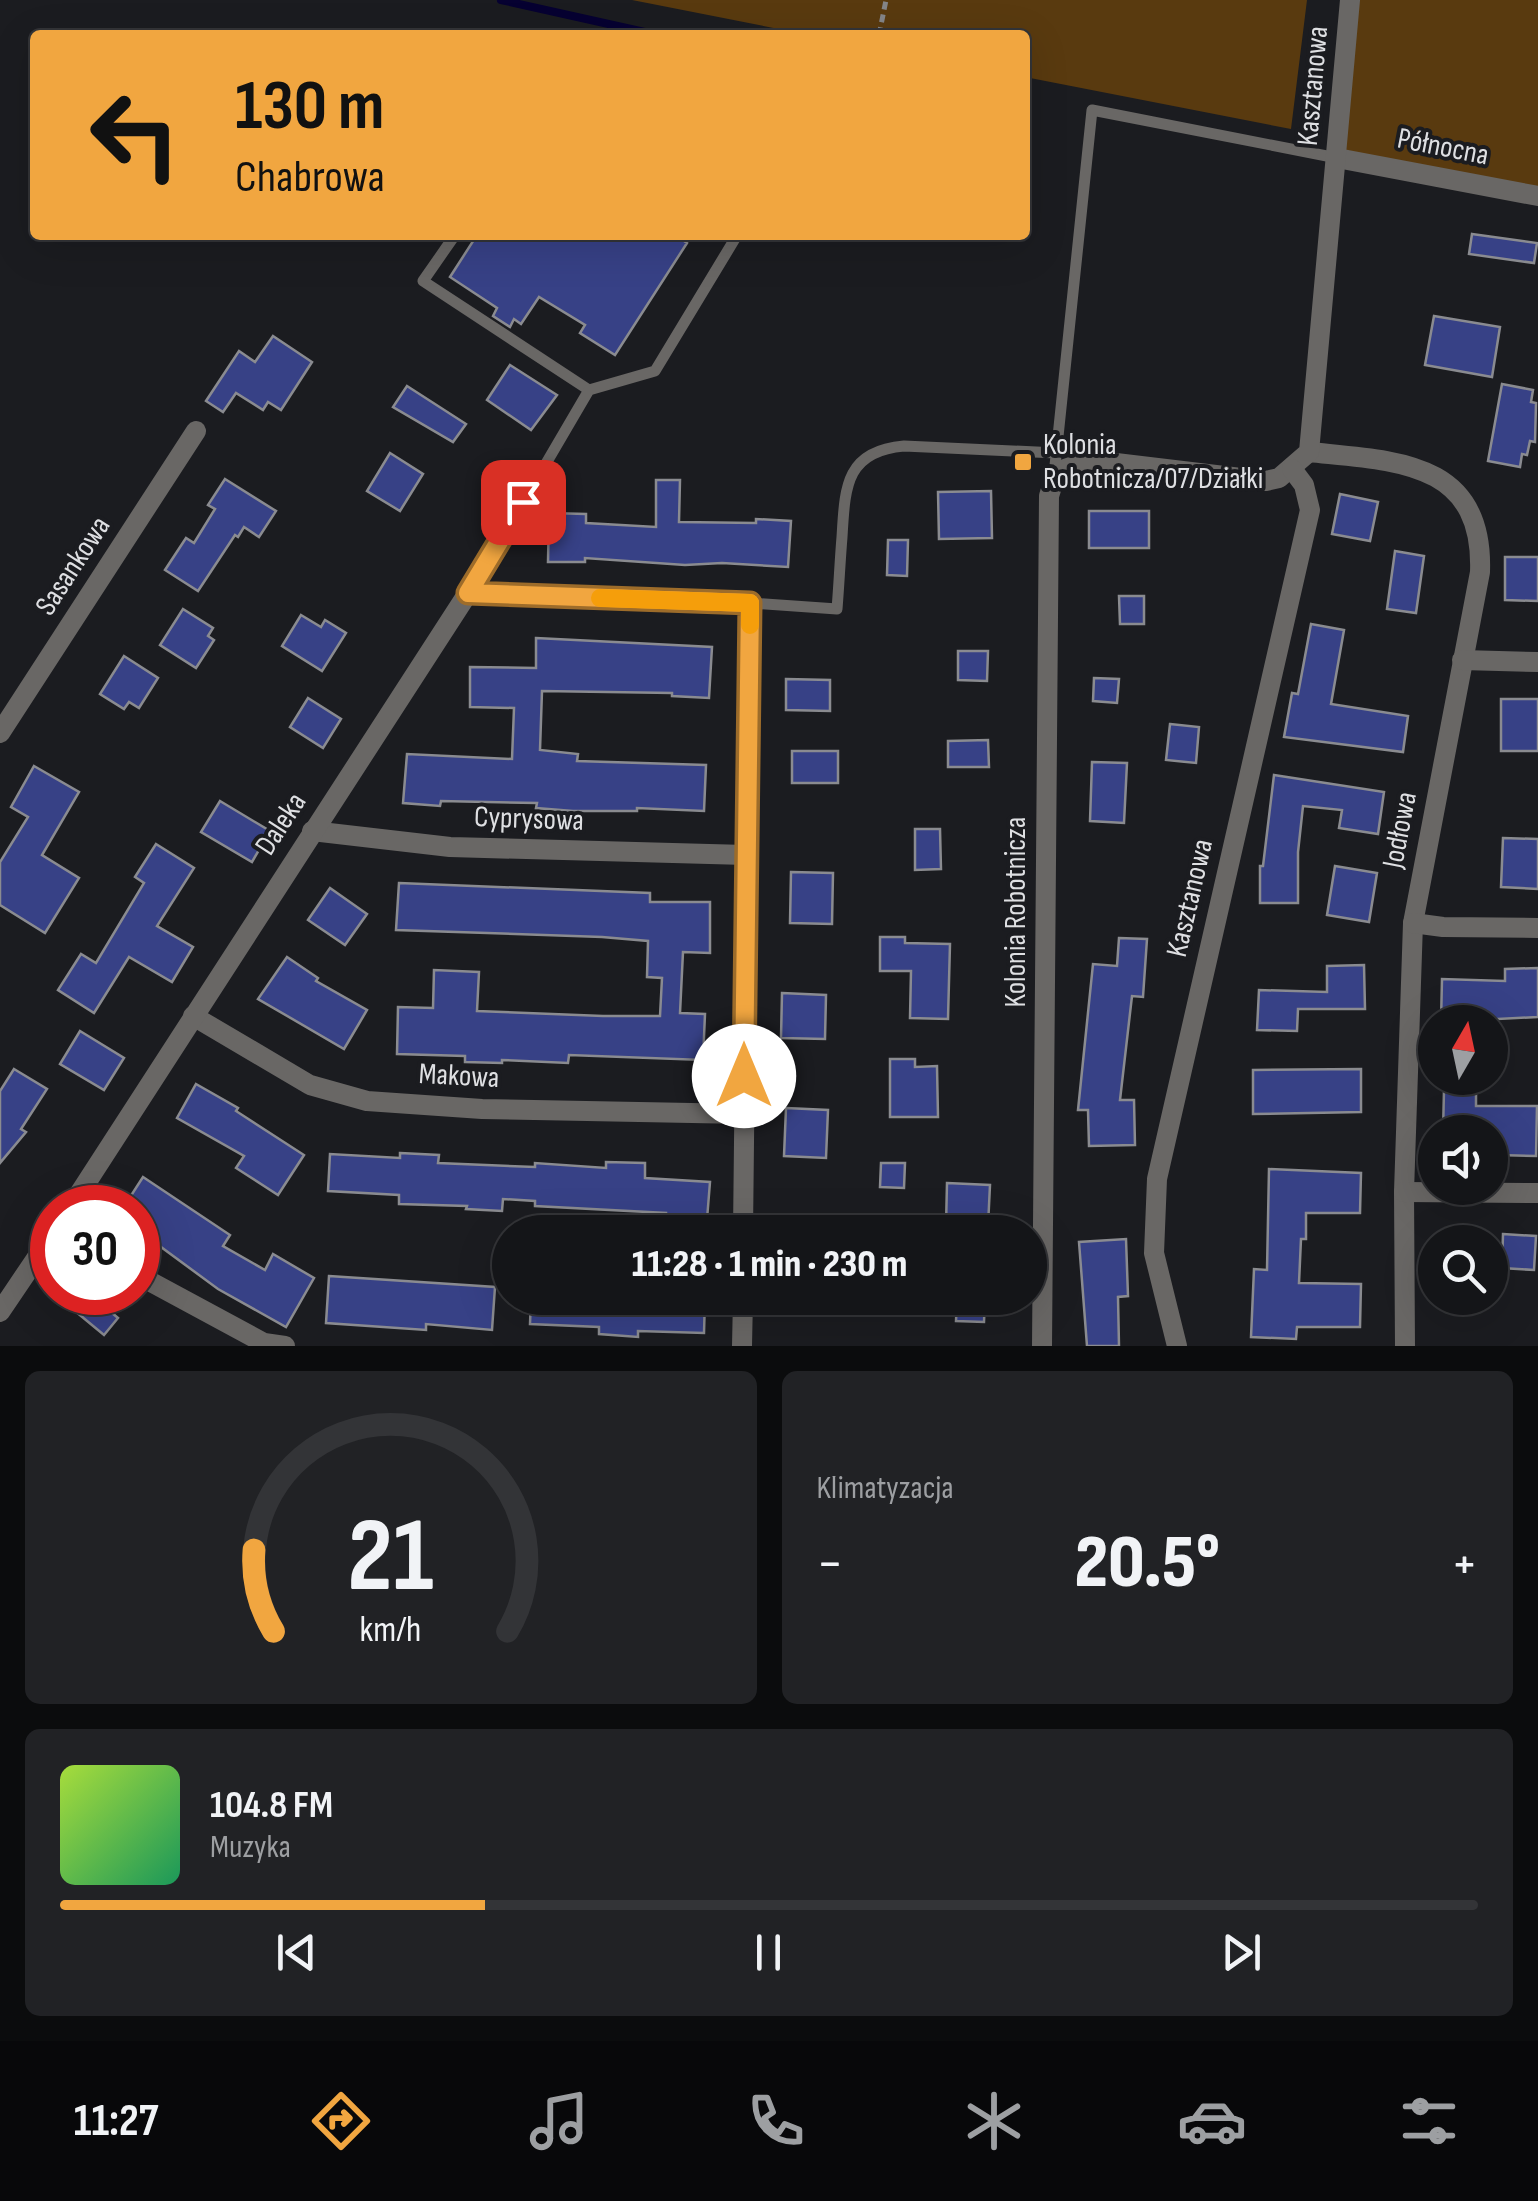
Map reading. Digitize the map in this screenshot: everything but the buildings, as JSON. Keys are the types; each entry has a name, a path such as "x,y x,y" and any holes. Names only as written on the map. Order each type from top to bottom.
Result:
{"street":[{"name":"Kasztanowa","path":"1309,452 1350,0"},
{"name":"Północna","path":"1336,158 1538,196"},
{"name":"Sasankowa","path":"0,733 196,431"},
{"path":"1054,480 1062,470 1091,460 1266,482 1292,468 1309,452"},
{"name":"Jodłowa","path":"1309,452 1421,468 1443,478 1460,494 1472,514 1481,546 1480,572 1413,922 1404,1192 1405,1346"},
{"name":"Kasztanowa","path":"1177,1346 1154,1252 1157,1179 1310,510 1304,485 1292,468"},
{"name":"Daleka","path":"85,1185 468,593 541,472"},
{"name":"Kolonia Robotnicza","path":"1042,1346 1049,496 1054,480"},
{"path":"468,593 750,603 743,1215"},
{"path":"1462,660 1538,662"},
{"name":"Cyprysowa","path":"312,832 450,847 746,855"},
{"path":"1413,922 1444,927 1538,928"},
{"name":"Makowa","path":"193,1016 310,1085 367,1101 482,1109 744,1114"},
{"path":"1404,1192 1538,1193"},
{"path":"0,1312 30,1268"},
{"path":"160,1287 264,1343 285,1346"},
{"path":"742,1315 742,1346"}],"lane":[{"path":"1054,480 1092,110 1336,158"},
{"path":"452,240 423,281 590,390"},
{"path":"541,472 590,390 655,372 734,240"},
{"path":"750,603 838,609 844,488 867,456 884,448 904,446 1057,453"}],"path":[{"path":"880,30 886,0"}],"shaded area":[{"path":"632,0 1307,0 1291,129 1030,78 1030,30 784,30"},
{"path":"1345,0 1538,0 1538,196 1337,158"}],"waterway":[{"path":"501,0 636,30"}],"slow traffic":[{"path":"600,598 750,603 750,625"}],"place":[{"name":"Kolonia Robotnicza/07/Działki","path":"1023,462"}],"route":[{"path":"523,502 468,593 750,603 744,1076"}]}
